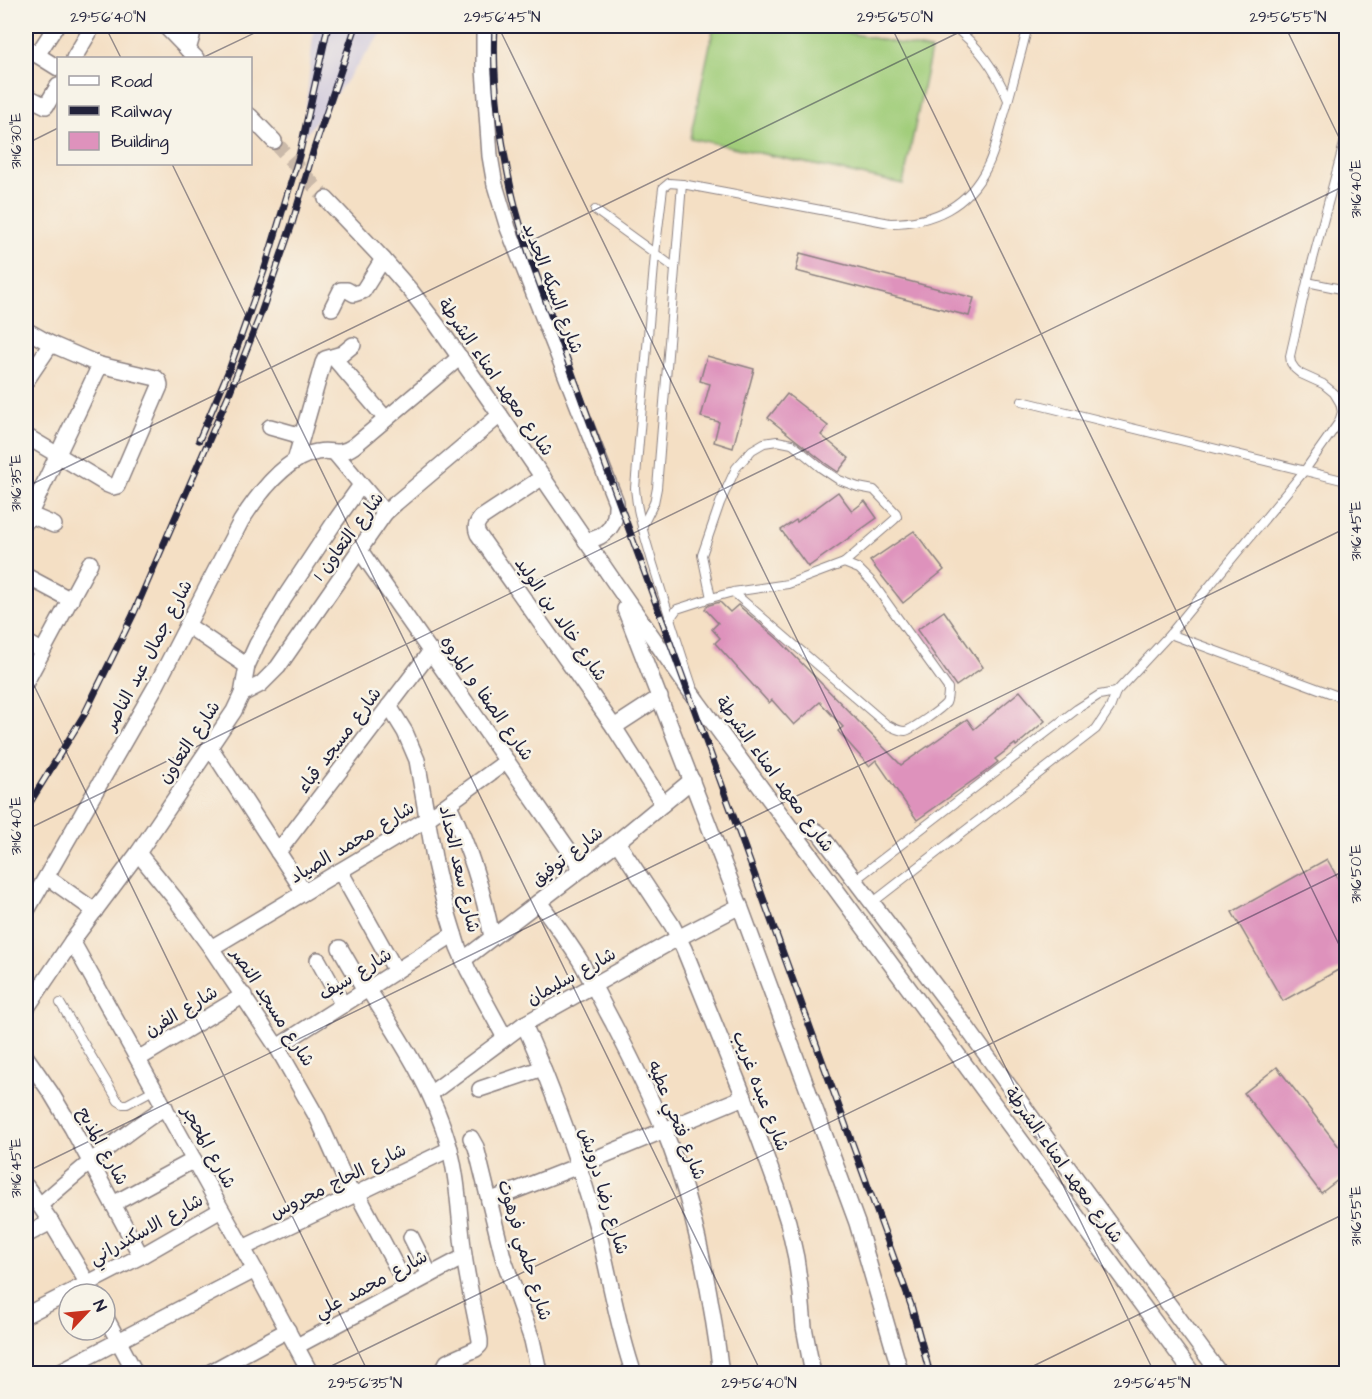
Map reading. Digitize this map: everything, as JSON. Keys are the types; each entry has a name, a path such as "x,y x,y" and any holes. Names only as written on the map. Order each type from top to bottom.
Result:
{"street":[{"path":"56,26 31,51 57,67"},
{"path":"75,57 93,26"},
{"path":"165,26 192,54"},
{"path":"191,26 192,54"},
{"name":"شارع السكه الحديد","path":"484,26 487,127 490,156 501,207 616,502 615,521 610,529 595,539 586,541"},
{"path":"26,96 46,106 57,88"},
{"path":"252,118 274,141"},
{"name":"شارع معهد امناء الشرطة","path":"326,199 418,300 460,357 698,701 1193,1374"},
{"path":"332,308 341,290 354,294 363,291 383,259"},
{"path":"26,330 51,344 100,365 156,378 160,386 118,483 113,487 26,436"},
{"path":"26,381 51,344"},
{"path":"295,461 325,359 342,354 353,345"},
{"path":"333,357 386,420"},
{"name":"شارع جمال عبد الناصر","path":"26,912 156,684 246,512 265,488 295,461 316,452 348,450 460,357"},
{"path":"54,525 27,516 100,365"},
{"name":"شارع التعاون 1","path":"242,694 261,684 278,667 385,513 500,415"},
{"path":"270,427 302,436"},
{"path":"334,452 385,513"},
{"name":"شارع خالد بن الوليد","path":"543,477 481,518 476,528 478,534 614,727 663,804"},
{"name":"شارع التعاون","path":"26,1010 72,941 138,853 234,711 242,694 247,666 257,644 285,597 361,484"},
{"name":"شارع الصفا و المروه","path":"359,549 582,869"},
{"path":"26,682 90,563"},
{"path":"26,576 71,600"},
{"path":"617,586 740,906 857,1223 901,1374"},
{"path":"187,626 247,666"},
{"path":"26,642 42,651"},
{"name":"شارع مسجد قباء","path":"278,852 431,651"},
{"path":"614,727 660,697"},
{"name":"شارع سعد الحداد","path":"389,706 414,752 438,875 463,960 505,1038"},
{"path":"210,747 304,892"},
{"name":"شارع محمد الصياد","path":"211,948 428,819 507,761"},
{"name":"شارع توفيق","path":"463,960 617,842 692,780"},
{"path":"449,805 476,869 486,903 492,938"},
{"path":"794,833 815,830 820,834 967,1028 1220,1374"},
{"name":"شارع عبده غريب","path":"617,842 662,910 678,939 744,1097 788,1222 796,1258 804,1327 813,1374"},
{"name":"شارع مسجد النصر","path":"138,853 211,948 277,1047 318,1119 354,1194 407,1287"},
{"path":"340,871 396,971"},
{"path":"47,877 95,911"},
{"name":"شارع فتحي عطيه","path":"539,902 562,933 594,986 664,1130 703,1260 716,1327 721,1374"},
{"name":"شارع سليمان","path":"430,1094 524,1024 740,906"},
{"name":"شارع سيف","path":"277,1047 454,934"},
{"name":"شارع المحجر","path":"72,941 255,1269 309,1373"},
{"path":"340,948 410,1054 430,1094 450,1149 464,1257 480,1343 476,1349 447,1362 445,1366 449,1374"},
{"path":"318,960 343,1005"},
{"name":"شارع الفرن","path":"138,1059 244,995"},
{"name":"شارع رضا درويش","path":"524,1024 543,1068 597,1226 626,1352 634,1374"},
{"name":"شارع المذبح","path":"26,1057 72,1128 141,1256"},
{"path":"480,1089 543,1068"},
{"path":"489,1201 744,1097"},
{"path":"40,1205 90,1161 165,1107"},
{"name":"شارع حلمي فرهوت","path":"471,1138 476,1147 503,1257 532,1340 538,1374"},
{"name":"شارع الحاج محروس","path":"243,1248 450,1149"},
{"path":"1037,1161 1055,1150"},
{"path":"113,1204 194,1160"},
{"path":"26,1186 51,1222 87,1282"},
{"name":"شارع الاسكندراني","path":"102,1282 141,1256 221,1210"},
{"path":"26,1235 51,1222"},
{"path":"411,1237 430,1275"},
{"name":"شارع محمد علي","path":"297,1346 464,1257"},
{"path":"55,1374 255,1269"},
{"name":"شارع الاسكندراني","path":"26,1314 57,1302"},
{"path":"207,1374 288,1330"},
{"path":"118,1341 136,1374"}],"lane":[{"path":"953,26 964,34 986,58 1008,100"},
{"path":"698,701 669,619 642,527 635,488 655,254 663,188 672,183 682,184 890,223 925,220 941,214 969,194 988,165 1028,26"},
{"path":"872,903 1096,729 1110,708 1116,692 1170,634 1305,470 1339,422 1343,400 1323,384 1300,374 1291,363 1290,356 1307,282 1347,136"},
{"path":"642,527 654,503 657,488 682,184"},
{"path":"595,210 675,268"},
{"path":"1307,282 1347,290"},
{"path":"1022,401 1347,481"},
{"path":"669,619 677,609 711,597 788,584 844,563 894,520 897,517 896,513 874,490 839,480 792,444 777,441 764,443 752,450 736,468 720,503 702,555 711,597"},
{"path":"733,592 886,724 904,731 911,729 946,702 948,688 872,582 859,569 844,563"},
{"path":"1170,634 1347,699"},
{"path":"855,880 1077,708 1099,696 1116,692"},
{"path":"60,1003 118,1101 127,1104 155,1089"}],"shaded area":[{"path":"314,26 387,26 303,138"}],"green space":[{"path":"714,26 816,26 931,50 903,184 690,138"}],"building":[{"path":"800,253 974,298 969,316 796,271"},
{"path":"707,356 754,369 733,448 714,442 719,422 701,417 710,384 700,381"},
{"path":"787,394 828,426 821,435 849,458 838,472 768,418"},
{"path":"838,492 852,511 865,501 877,518 808,567 781,530 796,520 797,522"},
{"path":"914,531 944,570 903,603 870,561"},
{"path":"720,602 730,612 738,605 779,640 901,765 967,719 974,729 1020,691 1045,721 1016,746 1015,744 995,759 998,762 917,820 876,760 869,766 838,731 843,727 820,702 794,725 772,700 769,703 715,643 720,638 712,629 718,623 705,609 709,605"},
{"path":"944,611 983,667 956,686 917,630"},
{"path":"1327,859 1347,895 1347,965 1283,1001 1232,912"},
{"path":"1277,1067 1347,1157 1347,1173 1321,1193 1244,1093"}],"tunnel":[{"path":"274,141 326,199"}],"railway":[{"path":"199,440 229,370 265,268 299,156 328,26"},
{"path":"26,809 84,715 133,615 229,394 261,313 292,224 314,149 356,26"},
{"path":"495,26 496,89 504,151 512,193 531,260 911,1305 930,1374"}]}
